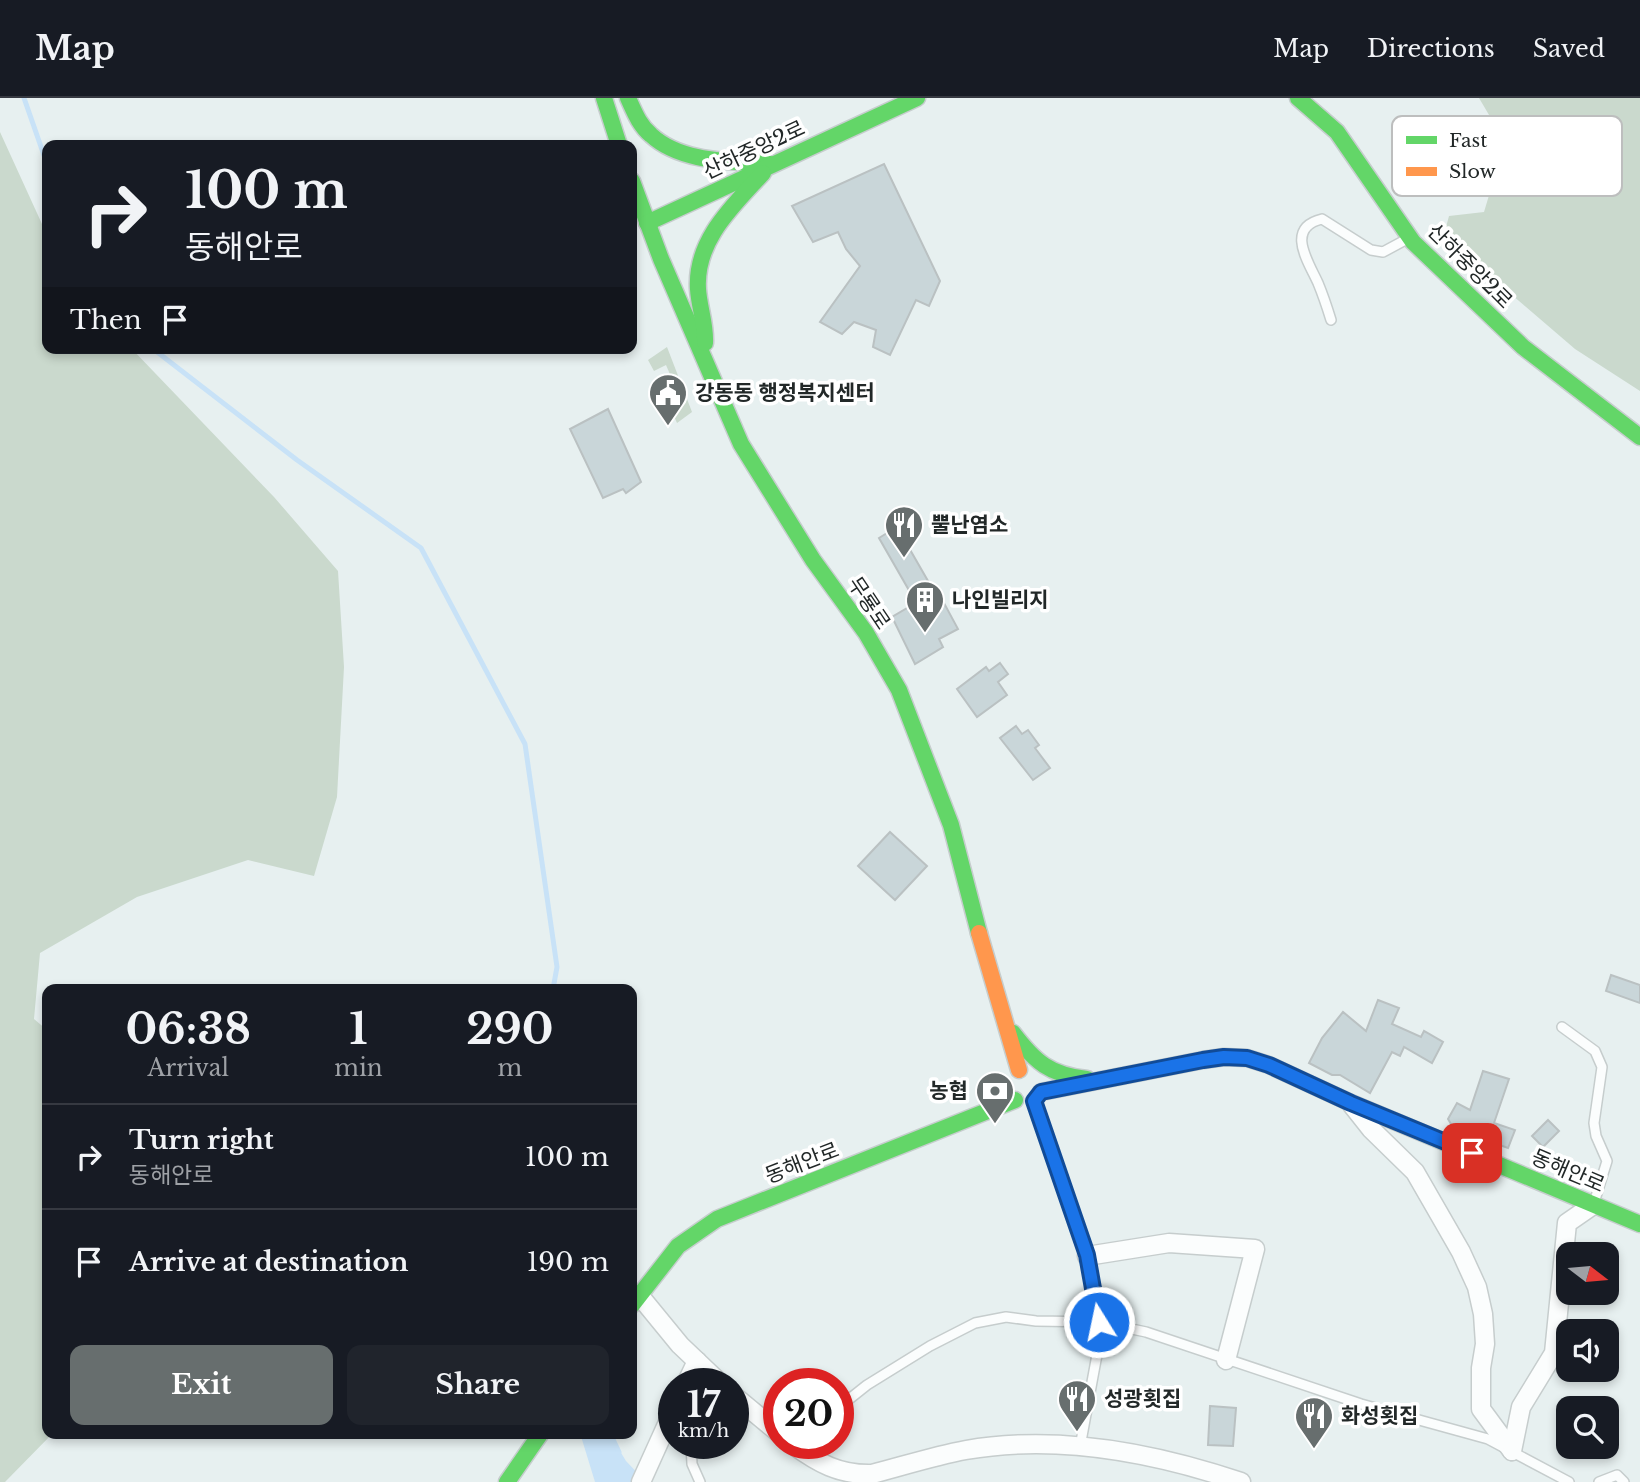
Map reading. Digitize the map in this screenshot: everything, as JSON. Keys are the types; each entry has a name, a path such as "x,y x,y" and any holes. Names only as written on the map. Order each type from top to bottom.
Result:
{"main road":[{"path":"604,98 617,140"},
{"path":"628,98 633,114 646,131 675,151 696,156 772,164"},
{"name":"산하중앙2로","path":"647,223 917,98"},
{"name":"산하중앙2로","path":"1298,98 1337,132 1410,237 1523,347 1640,437"},
{"path":"704,358 706,326 698,287 699,262 708,238 723,217 772,164"},
{"name":"무룡로","path":"637,195 741,444 813,560 866,633 899,690 951,825 992,982 1006,1023 1013,1085"},
{"path":"1006,1023 1033,1059 1046,1069 1078,1078 1103,1079"},
{"name":"동해안로","path":"637,1297 661,1263 702,1228 768,1199 906,1146 1013,1085 1024,1104 1038,1096 1103,1079 1224,1057 1247,1058 1269,1065 1351,1103 1640,1224"},
{"path":"1013,1085 1029,1070 1037,1074 1041,1081 1038,1096"},
{"path":"507,1482 537,1439"}],"street":[{"path":"1351,1103 1371,1129 1415,1172 1461,1252 1477,1287 1483,1314 1485,1344 1479,1387 1481,1409 1512,1451"},
{"path":"1512,1451 1521,1407 1553,1353 1567,1223 1593,1205"},
{"path":"1087,1255 1169,1243 1255,1249 1226,1360"},
{"path":"637,1302 704,1368"},
{"path":"693,1368 696,1361"},
{"path":"749,1408 763,1420"},
{"path":"641,1482 658,1444"},
{"path":"813,1459 841,1472 856,1475 872,1474 966,1450 989,1447 1080,1447 1128,1453 1179,1464 1241,1482"}],"lane":[{"path":"1331,320 1317,280 1302,253 1302,238 1306,226 1322,219 1371,250 1383,252 1410,237"},
{"path":"1562,1027 1595,1051 1602,1067 1594,1123 1596,1136 1607,1161 1593,1205"},
{"path":"1038,1096 1087,1255 1101,1333 1080,1447"},
{"path":"854,1395 919,1352 975,1323 1006,1317 1036,1321 1099,1322 1146,1332 1361,1404 1488,1439 1569,1482"},
{"path":"692,1459 700,1482"},
{"path":"1599,1482 1617,1475 1624,1482"}],"green space":[{"path":"1479,98 1640,98 1640,391 1575,349 1462,252 1446,227 1449,216 1484,212 1489,196 1622,196 1622,116 1490,116"},
{"path":"0,132 42,224 42,354 137,354 274,497 338,571 344,667 337,797 314,876 248,860 137,897 40,953 34,1019 42,1026 42,1439 47,1439 5,1482 0,1482"},
{"path":"667,347 692,412 677,423 663,392 675,386 666,365 654,371 648,360"}],"water":[{"path":"582,1439 613,1439 626,1461 646,1482 595,1482"}],"building":[{"path":"884,164 940,281 929,306 916,300 890,355 873,347 876,330 854,322 842,334 820,322 860,266 846,249 838,232 813,242 792,206"},
{"path":"608,409 641,482 626,493 623,489 603,498 570,429"},
{"name":"뿔난염소","path":"897,527 928,581 910,592 879,538"},
{"name":"나인빌리지","path":"919,601 926,613 944,603 958,629 939,639 943,647 915,664 892,617"},
{"path":"1000,663 1008,674 998,682 1007,695 977,717 957,689 986,667 989,671"},
{"path":"1016,726 1022,734 1028,730 1039,745 1035,748 1050,768 1033,780 1000,738"},
{"path":"890,832 927,866 895,900 858,866"},
{"path":"1611,975 1640,985 1640,1003 1606,991"},
{"path":"1378,1000 1399,1008 1392,1024 1421,1037 1424,1031 1443,1042 1432,1063 1404,1047 1400,1056 1392,1052 1370,1093 1340,1075 1332,1075 1309,1063 1322,1038 1343,1012 1366,1031"},
{"path":"1483,1071 1509,1079 1494,1123 1515,1130 1508,1148 1454,1129 1448,1119 1457,1103 1470,1110"},
{"path":"1548,1120 1559,1131 1543,1147 1532,1136"},
{"path":"1210,1406 1236,1408 1233,1446 1208,1445"}],"waterway":[{"path":"24,98 42,150"},
{"path":"160,354 297,460 421,548 525,744 557,967 554,984"},
{"path":"613,1439 619,1452"}],"traffic: fast":[{"path":"604,98 617,140"},
{"path":"628,98 637,118 647,131 677,151 708,159 770,164"},
{"path":"647,223 917,98"},
{"path":"1298,98 1337,132 1413,242 1523,347 1640,437"},
{"path":"705,343 698,289 703,255 709,239 728,211 763,173"},
{"path":"637,194 661,259 741,444 813,560 866,633 899,690 951,825 979,933"},
{"path":"1013,1033 1044,1065 1063,1074 1087,1079"},
{"path":"1041,1092 1203,1060 1247,1058 1269,1065 1351,1103 1640,1224"},
{"path":"637,1299 678,1246 717,1219 1015,1100"},
{"path":"507,1482 537,1439"}],"traffic: slow":[{"path":"979,933 1019,1070"}],"place":[{"name":"강동동 행정복지센터","path":"668,427"},
{"name":"뿔난염소","path":"904,559"},
{"name":"나인빌리지","path":"925,634"},
{"name":"농협","path":"995,1125"},
{"name":"성광횟집","path":"1077,1433"},
{"name":"화성횟집","path":"1314,1450"}],"route":[{"path":"1099,1322 1087,1255 1034,1101 1041,1092 1203,1060 1247,1058 1269,1065 1351,1103 1472,1153"}]}
